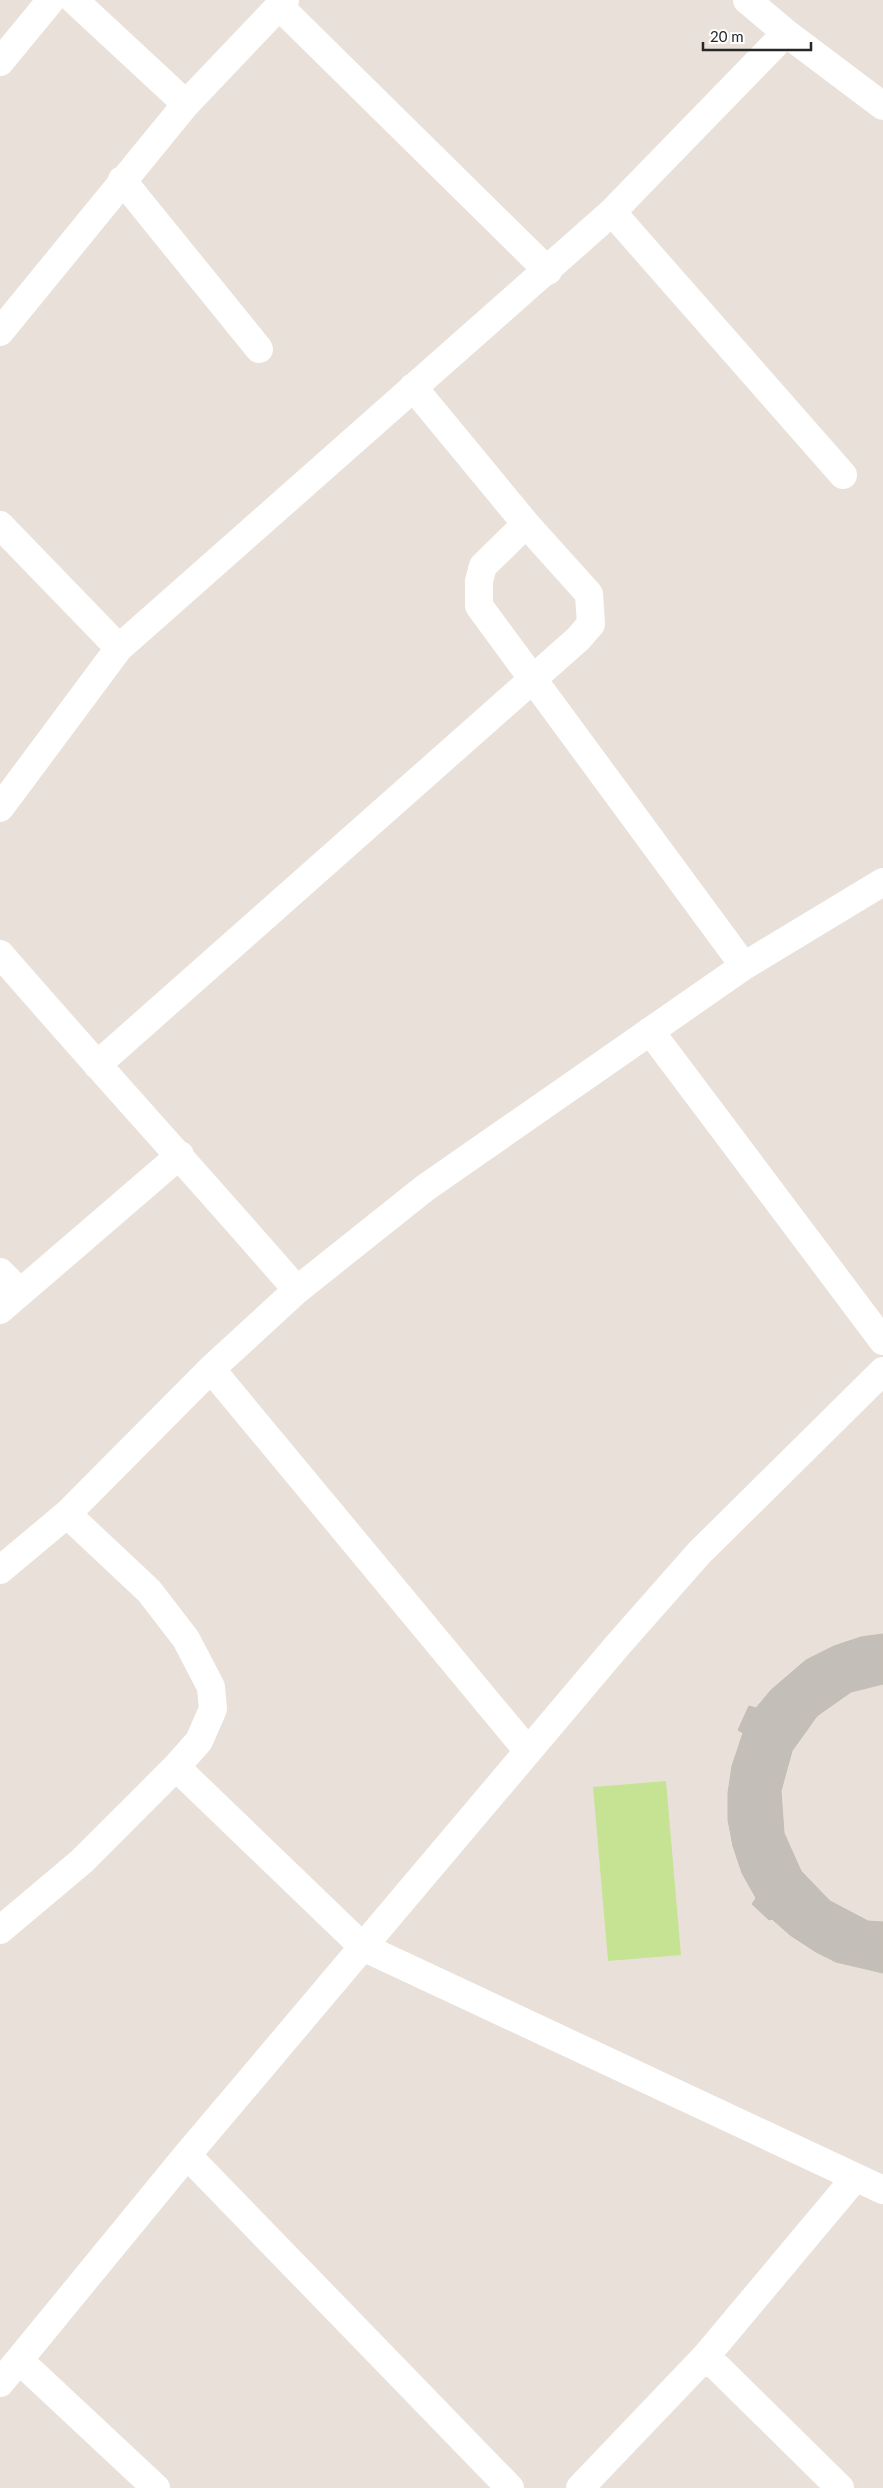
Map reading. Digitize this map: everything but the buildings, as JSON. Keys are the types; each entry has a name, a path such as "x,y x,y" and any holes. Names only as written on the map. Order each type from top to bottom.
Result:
{"street":[{"path":"0,62 51,0"},
{"path":"74,0 186,104"},
{"path":"747,0 786,33 883,106"},
{"path":"0,332 122,180 186,104 282,3 548,271"},
{"path":"0,808 119,648 413,387 548,271 612,212 786,33"},
{"path":"122,180 259,350"},
{"path":"612,212 843,475"},
{"path":"97,1065 578,639 591,624 592,608 589,594 526,524 413,387"},
{"path":"526,524 483,566 478,593 479,606 744,966"},
{"path":"0,525 119,648"},
{"path":"0,1570 67,1514 211,1369 297,1290 425,1188 744,966 883,882"},
{"path":"0,954 97,1065 180,1155 297,1290"},
{"path":"650,1031 883,1341"},
{"path":"0,1310 180,1155"},
{"path":"0,1272 20,1292"},
{"path":"211,1369 528,1751"},
{"path":"0,2383 187,2155 528,1751 699,1554 883,1371"},
{"path":"0,1930 82,1861 176,1767 198,1741 207,1726 213,1710 211,1687 186,1639 149,1591 67,1514"},
{"path":"176,1767 363,1947 883,2190"},
{"path":"187,2155 510,2488"},
{"path":"580,2488 706,2356 855,2178"},
{"path":"706,2356 840,2488"},
{"path":"19,2360 156,2488"}],"green space":[{"path":"666,1781 681,1955 608,1961 593,1787"}]}
